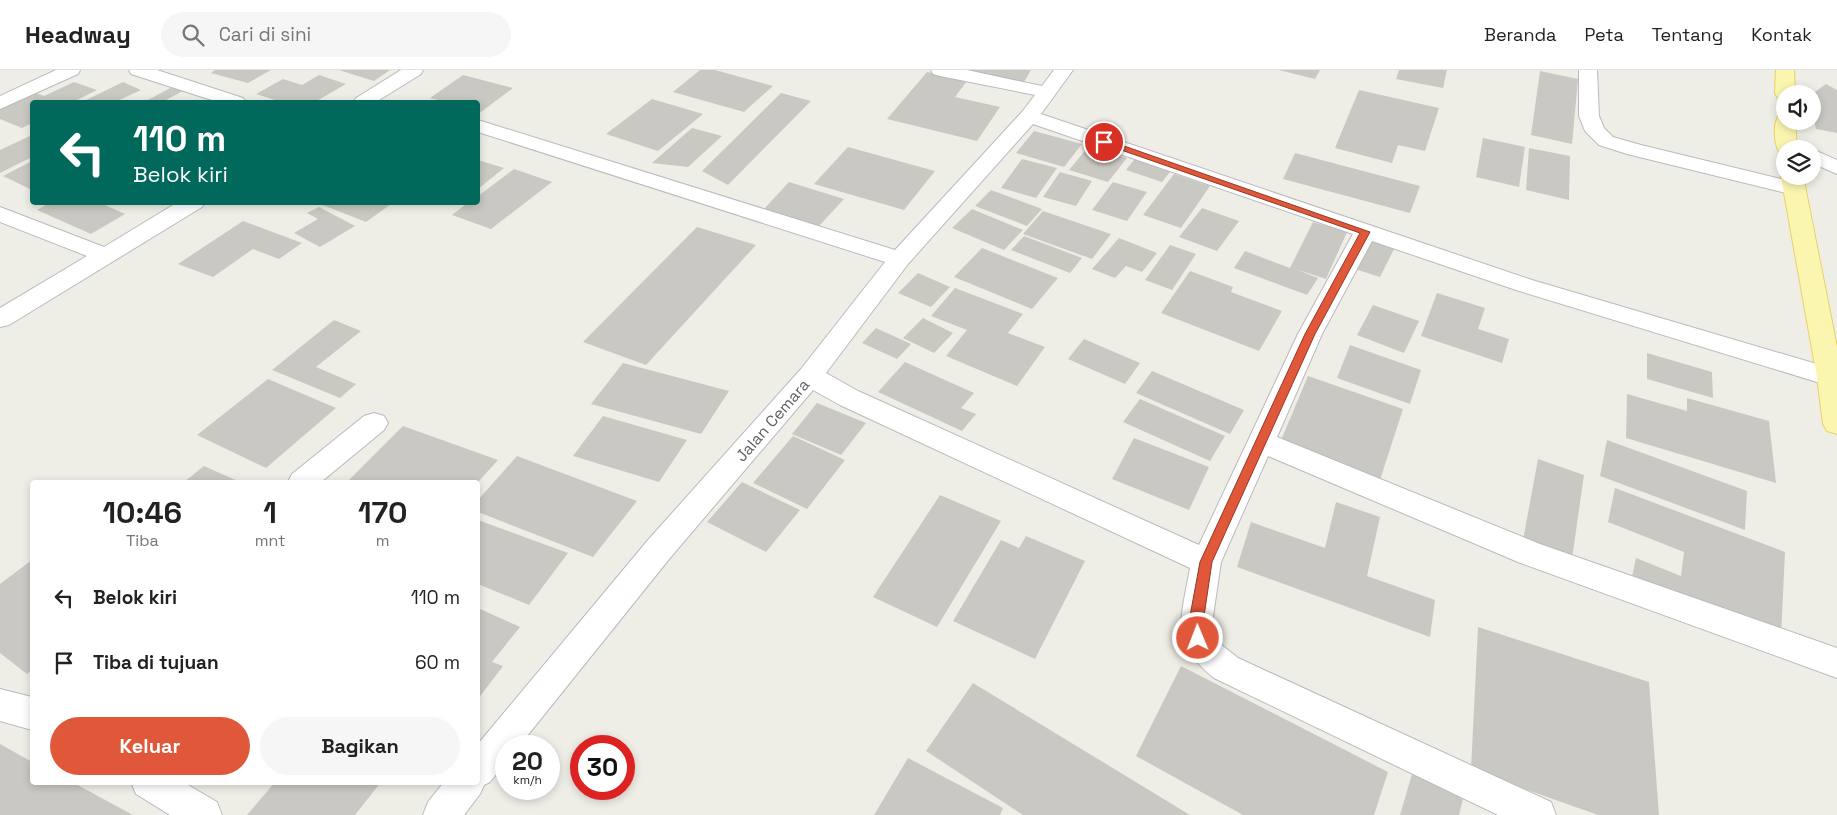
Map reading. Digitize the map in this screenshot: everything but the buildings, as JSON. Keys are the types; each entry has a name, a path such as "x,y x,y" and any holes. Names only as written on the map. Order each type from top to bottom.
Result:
{"main road":[{"path":"1785,70 1785,85"},
{"path":"1794,185 1830,377 1837,424"}],"street":[{"path":"0,103 71,70"},
{"path":"138,70 230,100"},
{"path":"369,98 414,70"},
{"path":"940,70 1046,92"},
{"name":"Jalan Cemara","path":"480,768 659,549 810,376 900,259 1029,116 1064,70"},
{"path":"1588,70 1589,116 1595,131 1606,142 1634,150 1776,179"},
{"path":"369,98 386,100"},
{"path":"1029,116 1524,285 1830,377"},
{"path":"480,127 900,259"},
{"path":"1821,160 1837,168"},
{"path":"0,319 189,205"},
{"path":"0,214 104,256"},
{"path":"1366,232 1310,334 1206,562 1197,616 1198,638 1211,656 1226,668 1538,815"},
{"path":"810,376 849,398 1206,562"},
{"path":"304,480 374,423"},
{"path":"1261,442 1529,553 1837,663"},
{"path":"154,785 204,815"},
{"path":"440,815 465,785"}],"route":[{"path":"1104,142 1366,232 1310,334 1206,562 1197,616 1198,638"}]}
